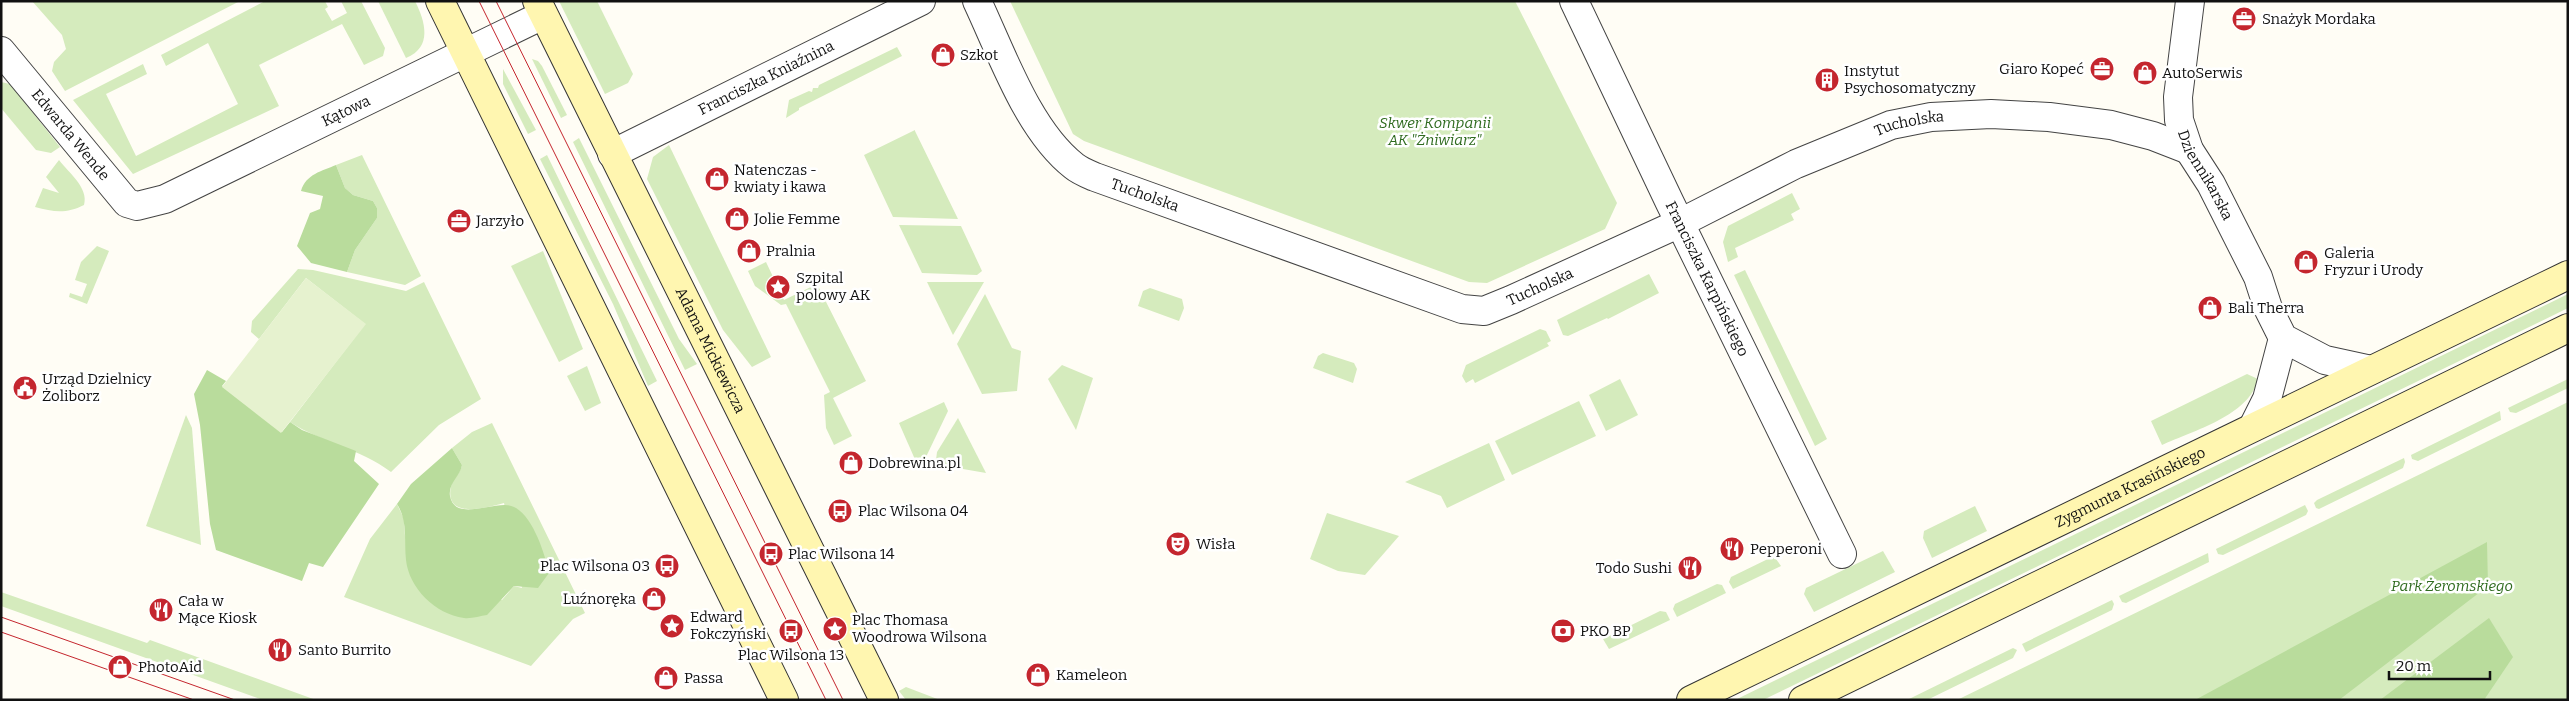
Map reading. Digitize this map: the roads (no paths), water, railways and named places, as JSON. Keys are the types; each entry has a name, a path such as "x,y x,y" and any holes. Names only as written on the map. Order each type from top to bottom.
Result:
{"main road":[{"path":"440,1 784,700"},
{"name":"Adama Mickiewicza","path":"540,8 819,564 884,700"},
{"name":"Zygmunta Krasińskiego","path":"1691,700 2568,275"},
{"path":"1803,700 2568,328"}],"street":[{"name":"Franciszka Kniaźnina","path":"612,154 921,1"},
{"name":"Tucholska","path":"977,1 1030,110 1059,152 1076,168 1095,177 1462,309 1484,311 1511,300 1680,223 1796,164 1891,125 1931,117 1991,114 2050,117 2111,125 2153,136 2189,150"},
{"name":"Franciszka Karpińskiego","path":"1574,1 1842,554"},
{"name":"Dziennikarska","path":"2190,1 2178,97 2179,120 2189,150 2211,184 2224,209 2258,277 2268,308 2283,338"},
{"name":"Kątowa","path":"147,205 165,199 466,53 540,8"},
{"name":"Edwarda Wende","path":"1,51 127,202 137,206 147,205"},
{"path":"2253,426 2267,400 2283,338 2325,360 2370,370"}],"tram line":[{"path":"479,1 826,700"},
{"path":"496,1 843,700"},
{"path":"1,617 235,700"},
{"path":"1,632 194,700"}],"place":[{"name":"Snażyk Mordaka","path":"2244,19"},
{"name":"Szkot","path":"943,55"},
{"name":"Giaro Kopeć","path":"2102,69"},
{"name":"AutoSerwis","path":"2145,73"},
{"name":"Instytut Psychosomatyczny","path":"1827,80"},
{"name":"Natenczas - kwiaty i kawa","path":"717,179"},
{"name":"Jolie Femme","path":"737,219"},
{"name":"Jarzyło","path":"459,221"},
{"name":"Pralnia","path":"749,251"},
{"name":"Galeria Fryzur i Urody","path":"2306,262"},
{"name":"Szpital polowy AK","path":"778,287"},
{"name":"Bali Therra","path":"2210,308"},
{"name":"Urząd Dzielnicy Żoliborz","path":"25,388"},
{"name":"Dobrewina.pl","path":"851,463"},
{"name":"Plac Wilsona 04","path":"840,511"},
{"name":"Wisła","path":"1178,544"},
{"name":"Pepperoni","path":"1732,549"},
{"name":"Plac Wilsona 14","path":"771,554"},
{"name":"Plac Wilsona 03","path":"667,566"},
{"name":"Todo Sushi","path":"1690,568"},
{"name":"Luźnoręka","path":"654,599"},
{"name":"Cała w Mące Kiosk","path":"161,610"},
{"name":"Edward Fokczyński","path":"672,626"},
{"name":"Plac Thomasa Woodrowa Wilsona","path":"835,629"},
{"name":"Plac Wilsona 13","path":"791,631"},
{"name":"PKO BP","path":"1563,631"},
{"name":"Santo Burrito","path":"280,650"},
{"name":"PhotoAid","path":"120,667"},
{"name":"Kameleon","path":"1038,675"},
{"name":"Passa","path":"666,678"}],"park label":[{"name":"Skwer Kompanii AK \"Żniwiarz\"","path":"1435,132"},
{"name":"Park Żeromskiego","path":"2452,586"}]}
